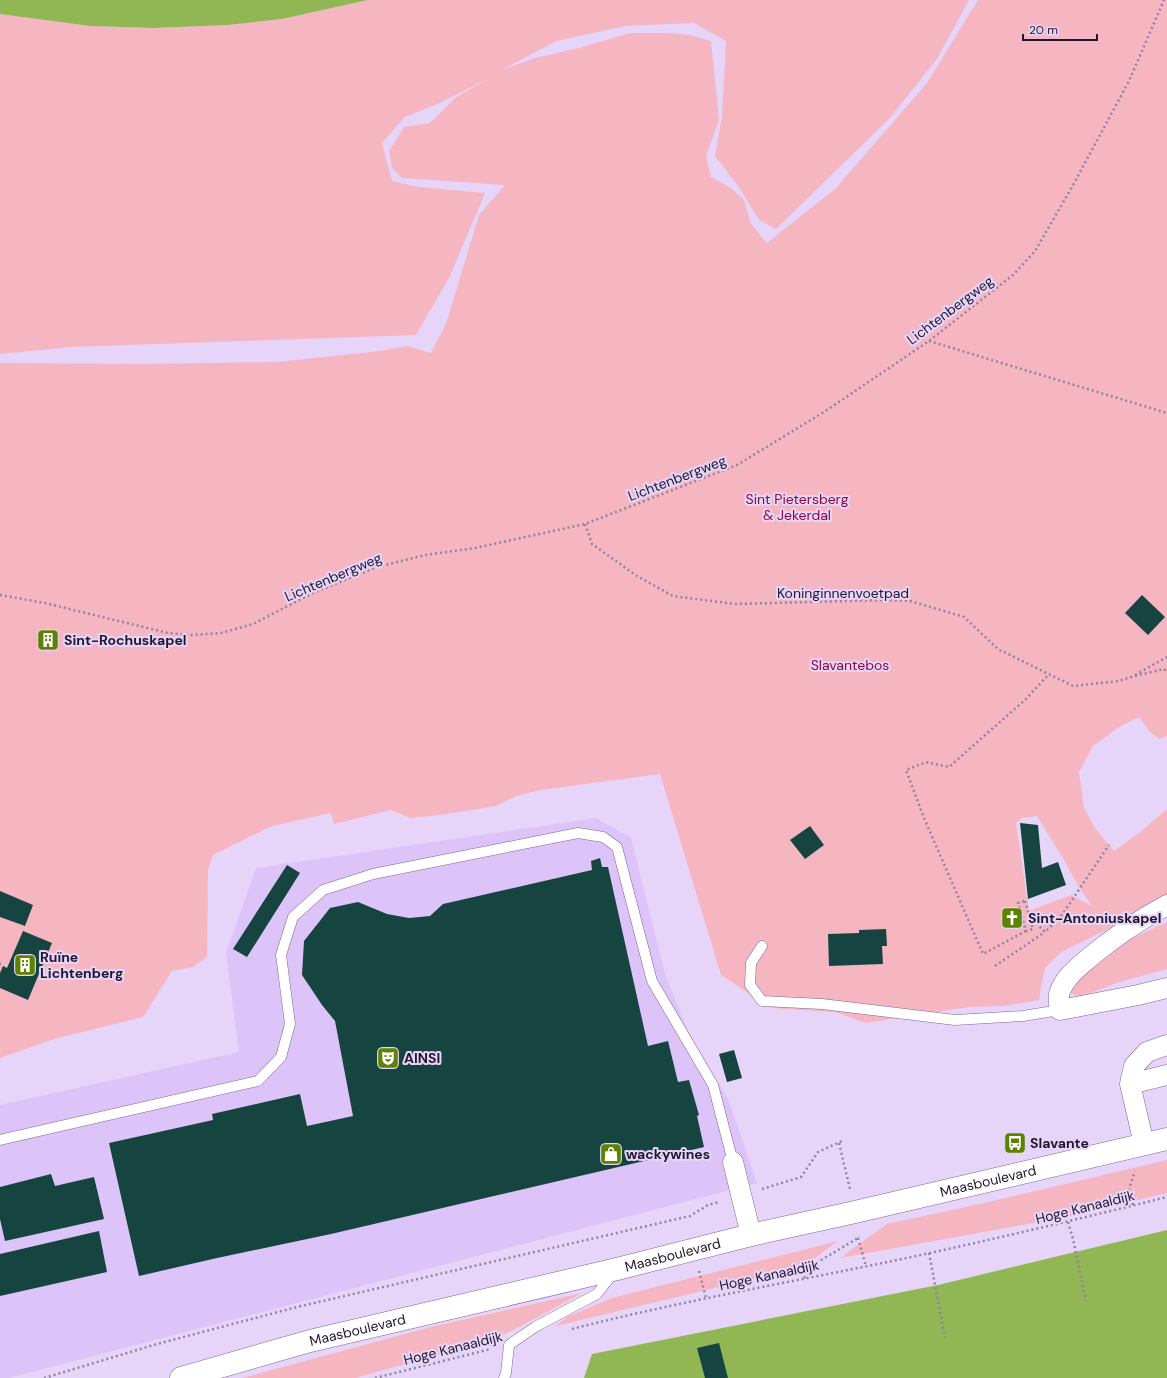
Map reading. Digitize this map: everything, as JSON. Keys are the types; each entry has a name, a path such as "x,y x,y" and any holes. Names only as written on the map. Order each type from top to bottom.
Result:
{"street":[{"path":"1167,905 1141,919 1108,942 1072,973 1060,989 1058,1000 1060,1010 1167,988"},
{"path":"1144,1144 1130,1084 1134,1066 1147,1052 1167,1045"},
{"path":"1130,1084 1167,1075"},
{"name":"Maasboulevard","path":"181,1378 310,1341 617,1269 751,1235 1167,1139"},
{"path":"733,1162 751,1235"}],"lane":[{"path":"0,1140 258,1081 281,1057 290,1024 281,954 293,917 323,890 373,874 578,833 603,837 617,847 652,981 713,1086 733,1162"},
{"path":"762,946 751,963 750,985 762,1001 822,1004 954,1020 1023,1016 1060,1010"},
{"path":"504,1378 506,1373 509,1345 535,1327 597,1294 617,1269"}],"path":[{"name":"Lichtenbergweg","path":"0,595 45,603 168,633 192,635 221,633 253,624 313,593 377,567 425,555 475,548 585,524 738,465 824,412 929,341 1013,275 1035,251 1072,187 1129,81 1164,0"},
{"path":"929,341 1167,413"},
{"name":"Koninginnenvoetpad","path":"585,524 592,544 637,576 673,596 735,604 885,600 910,601 964,617 999,650 1002,650 1073,686 1119,682 1131,677"},
{"path":"1131,677 1167,657"},
{"path":"1131,677 1164,669 1167,672"},
{"path":"1026,932 1018,903 1025,901 1033,930 1026,932 983,954 924,818 906,770 926,762 949,767 1026,699 1049,674"},
{"path":"995,966 1045,932 1062,915 1109,845"},
{"path":"1029,916 1036,914 1038,925 1045,932"},
{"path":"44,1378 157,1344 297,1308 690,1216 708,1205 801,1177 818,1152 842,1141"},
{"path":"803,1278 813,1265 858,1238 861,1233 839,1143"},
{"path":"1129,1189 1134,1205"},
{"name":"Hoge Kanaaldijk","path":"569,1330 706,1298 929,1253 1068,1222 1167,1197"},
{"path":"1068,1222 1086,1301"},
{"path":"858,1238 866,1266"},
{"path":"929,1253 944,1338"},
{"name":"Hoge Kanaaldijk","path":"376,1378 509,1345"}],"shaded area":[{"path":"0,0 368,0 282,19 228,25 154,28 90,26 0,14"},
{"path":"596,818 631,838 666,977 688,1031 729,1101 757,1183 9,1378 0,1378 0,1105 239,1052 226,953 256,868"},
{"path":"1167,1230 1167,1378 584,1378 592,1354 938,1285"}],"green space":[{"path":"368,0 969,0 937,59 890,118 776,229 759,220 738,186 715,156 722,116 726,41 694,23 626,26 556,41 502,70 535,58 579,48 630,33 669,33 690,35 711,41 719,120 706,156 711,177 731,188 744,200 751,224 767,243 836,188 927,83 978,0 1167,0 1167,736 1159,739 1150,732 1139,717 1119,727 1093,746 1079,772 1084,808 1095,828 1114,851 1139,833 1167,809 1167,899 1060,953 1045,968 1039,1000 1004,1006 969,1007 866,1023 835,1012 771,1008 721,975 660,774 541,790 516,796 496,806 447,814 410,818 391,810 334,824 331,813 272,826 213,855 208,870 207,957 193,967 172,971 143,1017 54,1039 0,1058 0,363 146,364 277,362 380,351 407,346 431,353 446,324 479,215 505,185 402,178 392,168 389,151 404,127 430,123 455,98 489,78 440,103 405,117 382,143 392,181 419,187 485,193 450,276 416,335 72,347 0,354 0,14 90,26 154,28 228,25 282,19","holes":["1037,816 1077,884 1092,906 1071,895 1029,911 1016,823 1022,818"]},
{"path":"1167,922 1167,969 1116,983 1081,997 1068,992 1085,960"},
{"path":"1167,1160 1167,1193 1067,1217 840,1258 887,1224"},
{"path":"838,1241 803,1267 556,1326 567,1317 612,1298"},
{"path":"582,1293 495,1339 355,1378 242,1378 431,1327"}],"building":[{"path":"1142,595 1165,617 1148,635 1125,613"},
{"name":"Sint-Rochuskapel","path":"49,635 52,639 51,643 47,644 44,640 45,636"},
{"path":"1020,823 1038,825 1042,868 1058,862 1066,885 1028,899"},
{"path":"810,826 824,845 805,859 790,840"},
{"path":"600,858 602,867 608,867 648,1046 668,1041 678,1082 689,1080 699,1115 697,1116 704,1147 331,1234 139,1276 109,1143 213,1120 212,1114 300,1094 307,1126 353,1116 335,1021 322,1005 302,975 304,941 330,908 358,902 387,914 409,918 430,916 443,904 592,870 591,861"},
{"path":"287,865 300,873 247,957 233,949"},
{"path":"0,891 33,905 25,926 0,917"},
{"name":"Sint-Antoniuskapel","path":"1018,911 1020,924 1009,926 1005,923 1004,918 1006,913"},
{"path":"886,929 887,946 882,946 883,964 829,966 828,934 859,933 859,930"},
{"name":"Ruïne Lichtenberg","path":"23,931 52,943 28,1000 0,988 0,973 3,966 7,968"},
{"path":"734,1050 742,1078 727,1082 719,1054"},
{"path":"51,1174 55,1186 94,1177 104,1219 5,1241 0,1219 0,1187"},
{"path":"99,1231 107,1272 0,1296 0,1254"},
{"path":"719,1343 728,1378 705,1378 697,1348"}],"place":[{"name":"Sint-Rochuskapel","path":"48,640"},
{"name":"Sint-Antoniuskapel","path":"1012,918"},
{"name":"Ruïne Lichtenberg","path":"25,965"},
{"name":"AINSI","path":"388,1058"},
{"name":"Slavante","path":"1015,1143"},
{"name":"wackywines","path":"611,1154"}],"park label":[{"name":"Sint Pietersberg & Jekerdal","path":"797,508"},
{"name":"Slavantebos","path":"850,665"}]}
